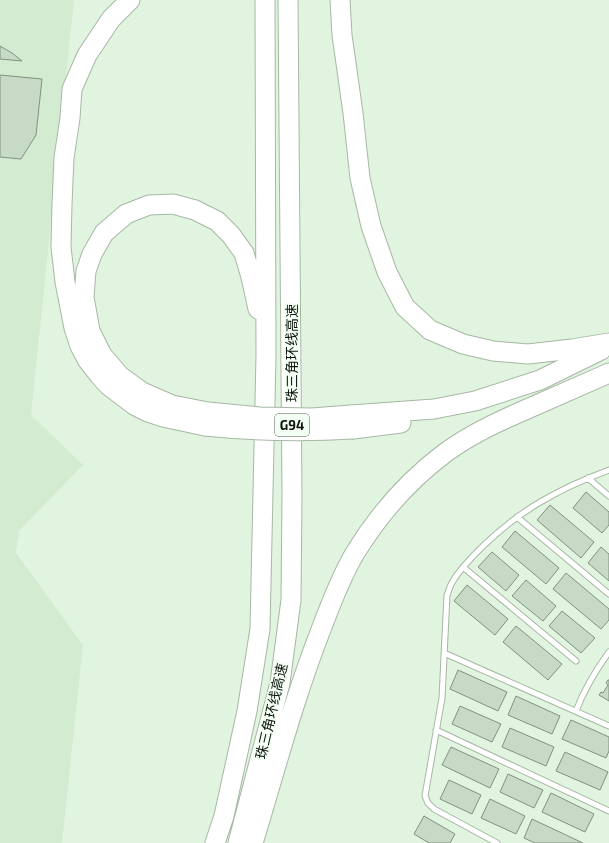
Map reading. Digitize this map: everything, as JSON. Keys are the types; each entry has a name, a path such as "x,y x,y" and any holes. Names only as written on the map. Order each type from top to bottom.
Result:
{"highway":[{"path":"130,0 111,19 87,55 72,89 70,118 64,158 61,247 65,282 74,328 80,346 88,361 109,386 134,405 163,417 206,419 260,417 312,418 352,422 435,418 477,410 513,402 609,370"},
{"name":"珠三角环线高速","path":"215,843 224,816 248,711 260,629 266,355 265,0"},
{"name":"珠三角环线高速","path":"238,843 280,683 291,600 292,488 288,0"},
{"path":"340,0 342,35 360,178 371,226 387,272 405,307 430,330 463,344 493,351 528,354 609,343"},
{"path":"206,419 142,392 120,376 102,355 90,331 84,298 86,271 92,254 108,228 126,214 149,205 173,204 195,210 217,221 231,235 244,254 252,277 266,355"},
{"path":"352,422 475,401 540,380 609,346"},
{"path":"253,843 312,651 340,584 355,554 373,527 395,499 420,474 446,452 477,433 513,415 609,373"}],"lane":[{"path":"497,843 434,809 428,803 425,796 442,698 447,595 452,581 463,568 488,541 517,517 567,487 609,470"},
{"path":"588,478 609,496"},
{"path":"517,517 609,594"},
{"path":"463,568 576,661"},
{"path":"576,711 589,684 609,652"},
{"path":"444,653 609,726"},
{"path":"436,730 609,811"}],"shaded area":[{"path":"0,0 74,0 31,415 83,465 19,531 16,553 83,645 62,843 0,843"}],"building":[{"path":"0,46 12,53 22,61 0,59"},
{"path":"0,75 42,79 36,135 21,159 0,157"},
{"path":"586,492 609,512 609,525 602,533 573,508"},
{"path":"550,505 594,542 581,558 537,520"},
{"path":"515,531 559,568 546,584 502,547"},
{"path":"601,547 609,554 609,581 588,563"},
{"path":"492,552 519,575 506,591 478,567"},
{"path":"566,573 609,609 609,620 601,629 553,589"},
{"path":"526,580 556,606 543,621 512,596"},
{"path":"467,585 508,619 495,635 454,601"},
{"path":"562,611 595,638 581,653 549,626"},
{"path":"516,626 562,664 548,680 503,642"},
{"path":"458,670 507,692 498,711 450,689"},
{"path":"608,680 609,701 599,695 601,692 603,693 608,685 606,683"},
{"path":"516,696 560,716 552,734 508,715"},
{"path":"460,706 501,724 492,742 452,724"},
{"path":"571,720 609,737 609,751 606,758 562,739"},
{"path":"510,728 554,747 546,766 502,747"},
{"path":"451,747 499,769 490,788 442,765"},
{"path":"565,752 608,772 600,790 556,771"},
{"path":"508,774 543,790 534,808 500,792"},
{"path":"449,780 481,795 472,814 440,799"},
{"path":"551,793 594,814 585,832 542,812"},
{"path":"490,799 525,816 516,834 481,818"},
{"path":"424,816 455,834 450,843 429,843 414,834"},
{"path":"532,819 583,843 535,843 524,838"}]}
